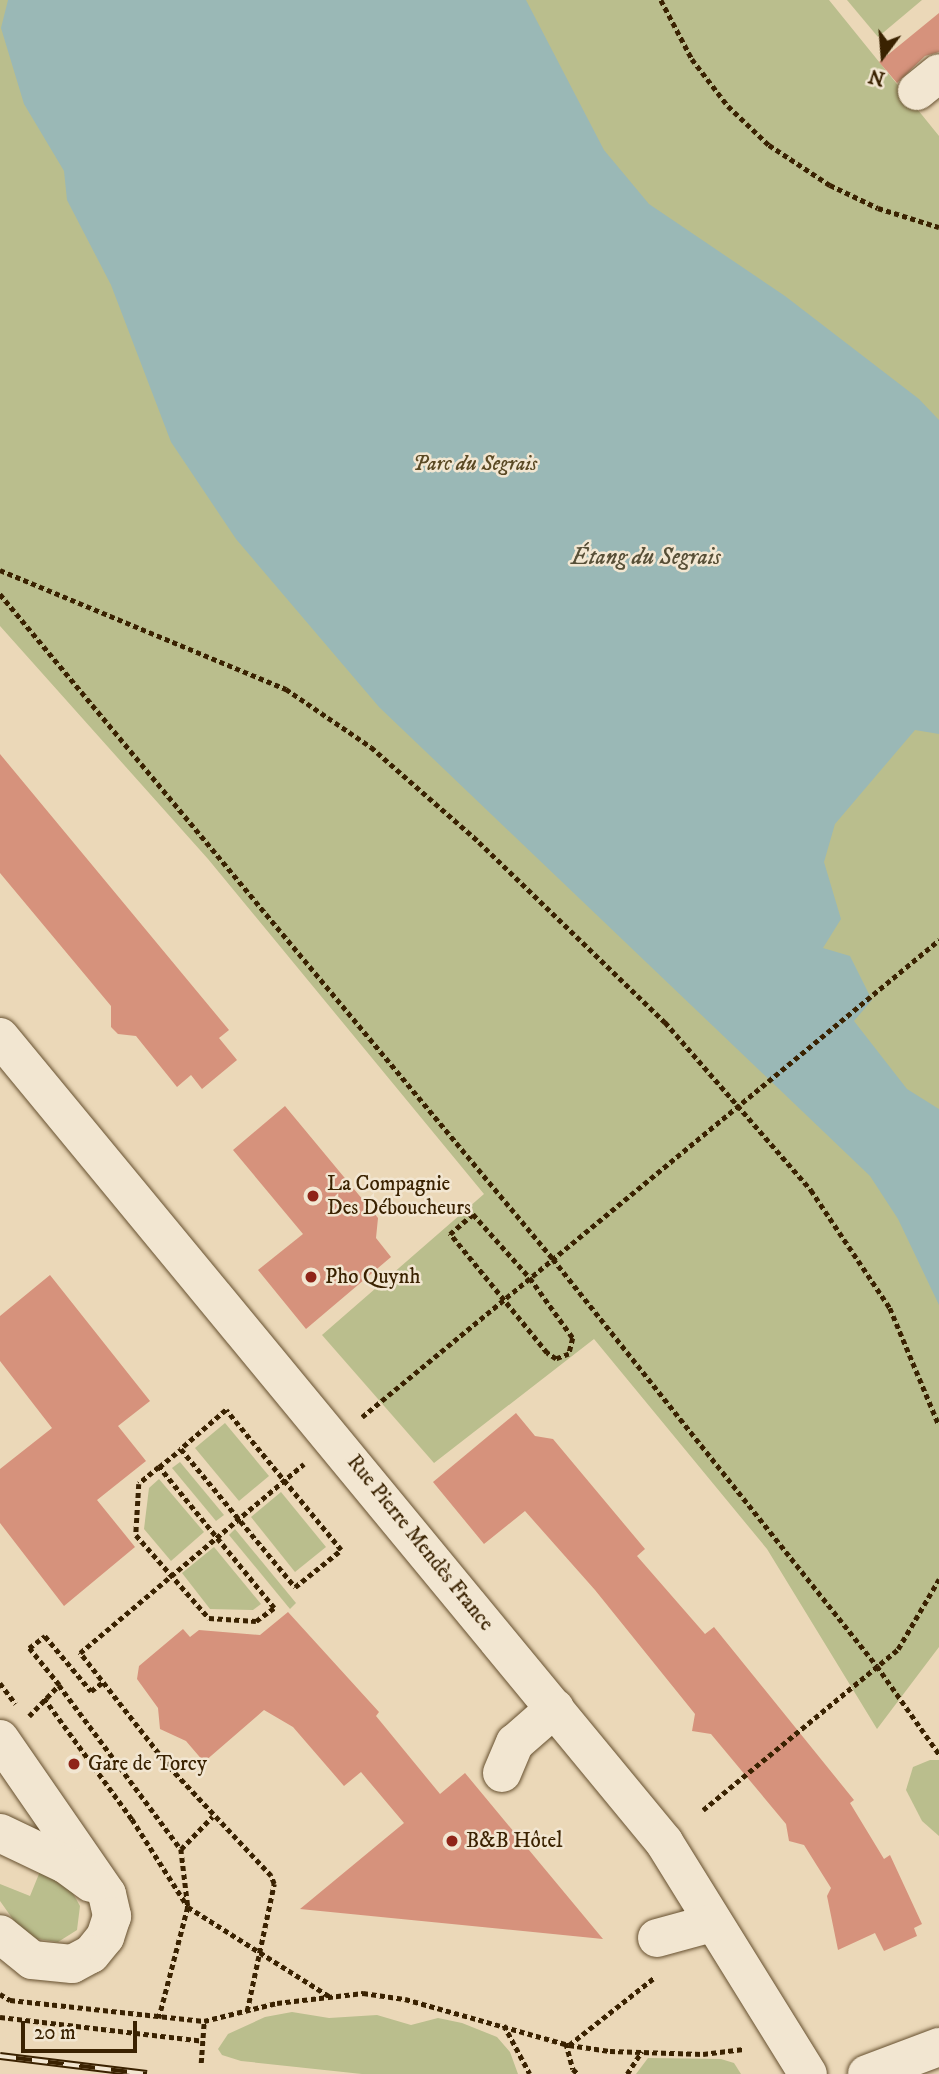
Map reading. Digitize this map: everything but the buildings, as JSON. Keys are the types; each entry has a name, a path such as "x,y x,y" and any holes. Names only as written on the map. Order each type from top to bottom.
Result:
{"street":[{"name":"Rue Pierre Mendès France","path":"0,1037 664,1842 808,2074"},
{"path":"502,1773 515,1743 555,1708"},
{"path":"0,1934 32,1960 72,1964 91,1954 105,1937 112,1916 107,1894 13,1729"},
{"path":"0,1833 65,1864 107,1894"},
{"path":"662,1953 712,1923"},
{"path":"867,2074 939,2047"}],"path":[{"path":"661,0 692,59 728,106 769,145 830,185 878,208 939,227"},
{"path":"0,570 286,689 371,747 480,842 665,1022 811,1190 890,1308 939,1425"},
{"path":"0,594 553,1259 877,1666 939,1754"},
{"path":"359,1419 939,940"},
{"path":"473,1214 530,1278 573,1338 569,1354 556,1359 547,1353 450,1234 473,1214"},
{"path":"159,1467 274,1608 256,1621 209,1618 136,1535 139,1484 226,1410 341,1550 295,1587 181,1449"},
{"path":"247,2011 274,1884 271,1876 212,1817 80,1653 170,1574 310,1459"},
{"path":"703,1810 898,1649 939,1579"},
{"path":"103,1682 91,1691 45,1636 29,1648 181,1849 188,1907 159,2018"},
{"path":"13,1729 59,1685"},
{"path":"44,1698 132,1819 188,1907 221,1924 235,1940 260,1951 330,1996"},
{"path":"181,1849 212,1817"},
{"path":"568,2044 662,1953"},
{"path":"0,1994 10,2000 204,2021 330,1996 363,1993 405,1999 504,2024 568,2044 703,2054 744,2049"},
{"path":"0,2017 203,2041"},
{"path":"201,2063 204,2021"},
{"path":"504,2024 530,2074"},
{"path":"568,2044 573,2069 578,2074"},
{"path":"627,2074 642,2051"}],"green space":[{"name":"Parc du Segrais","path":"0,0 829,0 939,136 939,1647 877,1729 767,1549 594,1339 434,1463 322,1335 484,1194 208,859 0,626"},
{"path":"847,0 922,0 878,37"},
{"path":"225,1423 269,1476 239,1501 195,1448"},
{"path":"180,1462 224,1515 216,1521 172,1468"},
{"path":"159,1479 204,1532 171,1561 144,1529 149,1488"},
{"path":"281,1492 326,1547 295,1572 251,1517"},
{"path":"235,1529 296,1603 290,1609 229,1535"},
{"path":"214,1547 261,1604 253,1610 210,1609 182,1573"},
{"path":"930,1760 939,1760 939,1836 922,1821 906,1790 913,1767"},
{"path":"41,1869 71,1890 80,1906 77,1930 58,1942 37,1939 17,1925 0,1901 0,1884 30,1896"},
{"path":"292,2012 329,2018 377,2015 411,2025 438,2018 462,2023 497,2037 510,2052 518,2074 362,2074 241,2061 222,2055 218,2049 228,2034 265,2017"},
{"path":"648,2058 721,2059 734,2063 741,2074 636,2074"}],"water":[{"name":"Étang du Segrais","path":"8,0 526,0 604,150 649,204 785,296 919,399 939,420 939,734 915,730 835,824 824,862 841,919 823,948 850,956 872,1000 854,1021 907,1089 939,1109 939,1305 898,1219 870,1176 379,707 236,539 171,442 111,285 67,200 64,171 24,104 1,28"}],"railway":[{"path":"0,2056 147,2074"}],"place":[{"name":"La Compagnie Des Déboucheurs","path":"313,1196"},
{"name":"Pho Quynh","path":"311,1277"},
{"name":"Gare de Torcy","path":"74,1764"},
{"name":"B&B Hôtel","path":"452,1841"}]}
